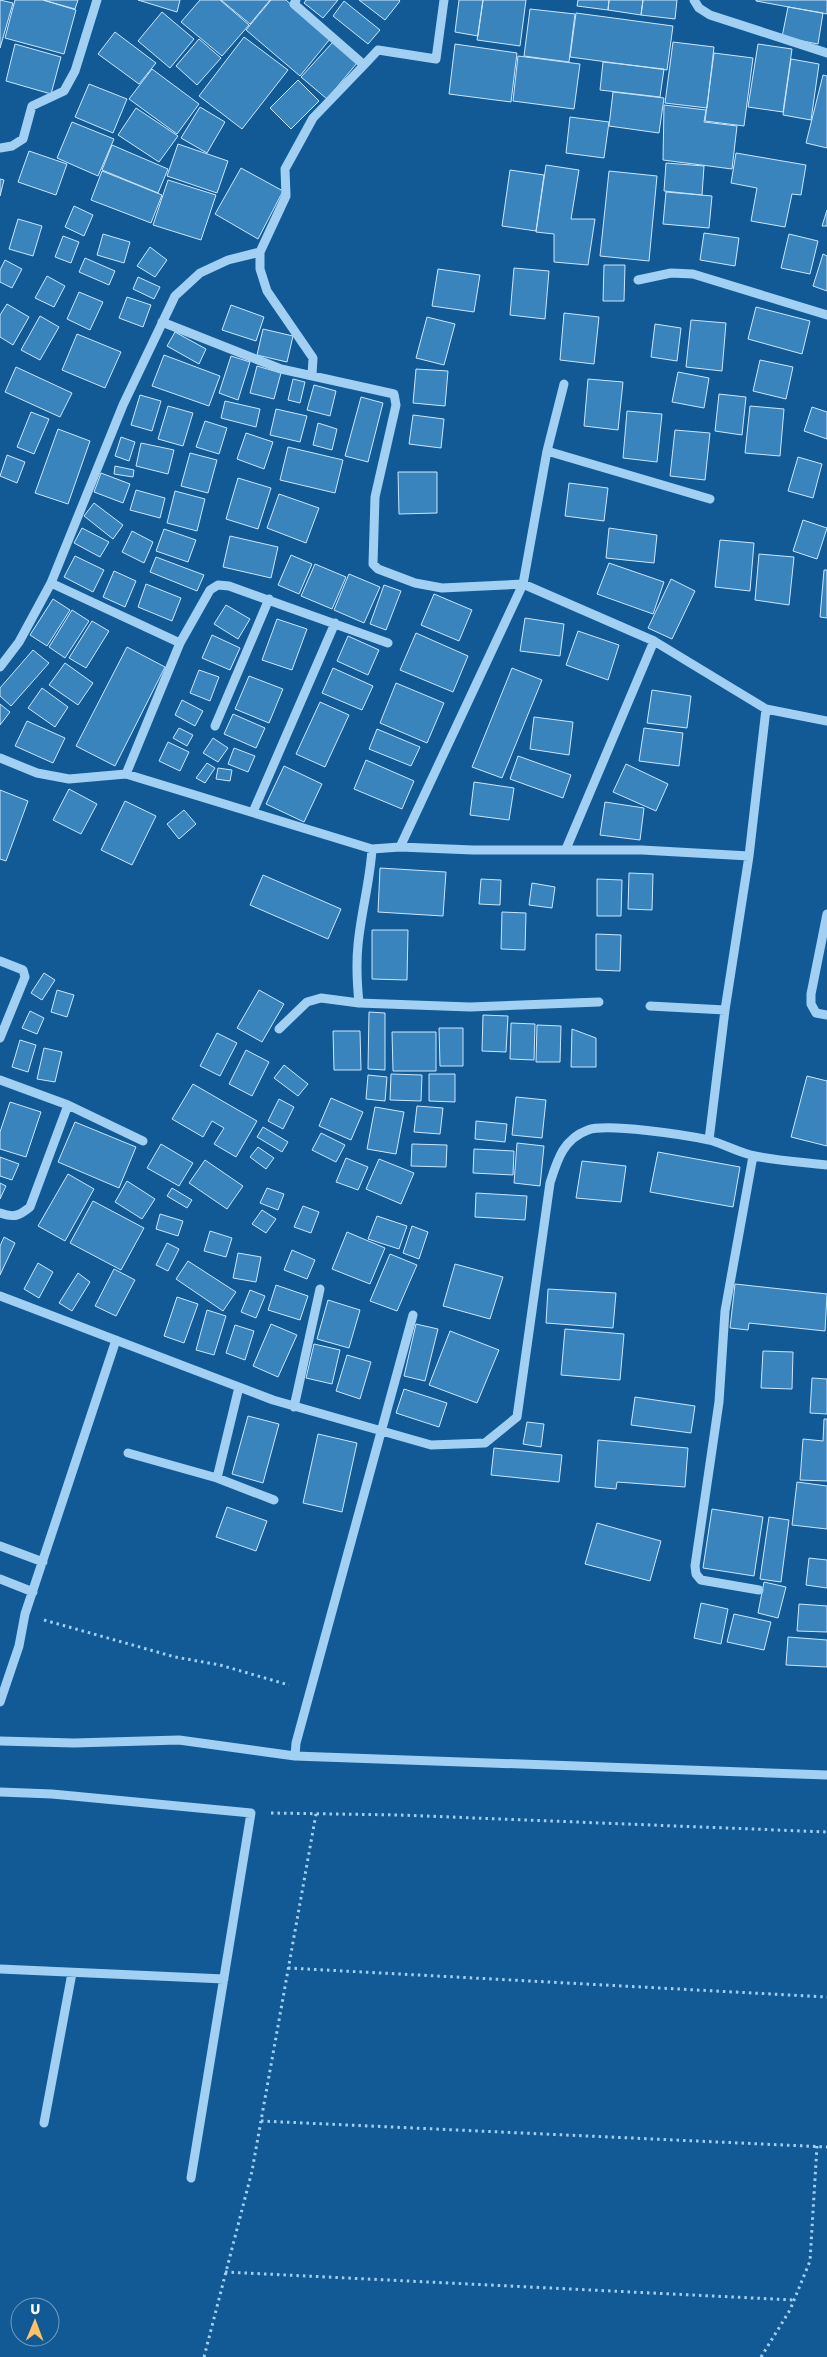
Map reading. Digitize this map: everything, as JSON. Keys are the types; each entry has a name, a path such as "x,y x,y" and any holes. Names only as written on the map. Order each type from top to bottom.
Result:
{"street":[{"path":"0,148 12,146 23,139 32,106 64,91 75,71 97,0"},
{"path":"296,0 294,4 364,64"},
{"path":"312,375 313,358 266,291 260,269 260,252 286,196 286,169 313,118 378,50 436,59 444,0"},
{"path":"694,0 699,8 710,15 827,53"},
{"path":"0,667 19,642 50,583 123,405 175,296 200,273 228,260 260,252"},
{"path":"638,280 671,273 693,274 827,315"},
{"path":"162,322 282,368 394,394 396,405 375,497 373,564 378,569 415,583 442,588 523,584 654,641 766,708 827,721"},
{"path":"400,847 523,584 547,451 564,384"},
{"path":"547,451 710,499"},
{"path":"50,583 180,644"},
{"path":"126,774 180,644 210,590 218,585 229,586 388,643"},
{"path":"215,726 269,600"},
{"path":"253,812 335,623"},
{"path":"566,849 654,641"},
{"path":"709,1140 725,1010 749,856 766,708"},
{"path":"0,758 37,773 69,779 126,774 372,849 400,847 473,850 642,850 749,856"},
{"path":"359,1002 356,972 358,943 371,872 372,849"},
{"path":"827,914 810,994 811,1004 816,1013 827,1015"},
{"path":"0,961 23,970 25,977 0,1038"},
{"path":"279,1029 307,1002 321,998 359,1002 470,1007 599,1002"},
{"path":"650,1006 725,1010"},
{"path":"0,1080 68,1105 143,1141"},
{"path":"0,1213 12,1217 22,1214 30,1207 68,1105"},
{"path":"0,1296 294,1407 381,1430 431,1446 485,1443 517,1417 550,1183 558,1158 564,1147 575,1137 588,1130 602,1127 709,1140 754,1156 827,1166"},
{"path":"754,1156 725,1311 719,1402 695,1566 696,1574 701,1580 759,1590"},
{"path":"294,1407 320,1290"},
{"path":"295,1756 296,1743 312,1691 413,1315"},
{"path":"0,1702 19,1646 33,1592 116,1340"},
{"path":"216,1478 239,1387"},
{"path":"128,1453 216,1478 274,1500"},
{"path":"0,1546 43,1562"},
{"path":"0,1579 33,1592"},
{"path":"0,1741 74,1743 179,1740 295,1756 827,1775"},
{"path":"0,1792 52,1794 251,1813 191,2178"},
{"path":"0,1969 224,1979"},
{"path":"44,2123 72,1973"}],"path":[{"path":"26,1614 175,1657 220,1665 312,1691"},
{"path":"251,1813 827,1832"},
{"path":"204,2357 252,2170 316,1814"},
{"path":"288,1968 827,1997"},
{"path":"261,2121 827,2146"},
{"path":"761,2357 794,2300 810,2260 817,2146"},
{"path":"226,2272 794,2300"}],"building":[{"path":"0,0 13,3 0,48"},
{"path":"15,0 43,0 76,10 64,54 5,38"},
{"path":"43,0 78,0 75,9"},
{"path":"138,0 180,0 177,12"},
{"path":"200,0 220,0 249,25 222,56 181,22"},
{"path":"221,0 270,0 250,24"},
{"path":"271,0 286,0 330,39 300,76 246,30"},
{"path":"306,0 338,0 323,18 304,3"},
{"path":"359,0 399,0 400,1 385,20"},
{"path":"459,0 483,0 478,36 455,32"},
{"path":"483,0 526,0 520,46 477,40"},
{"path":"578,0 609,0 608,10 577,6"},
{"path":"609,0 643,0 641,15 608,10"},
{"path":"643,0 677,0 675,19 641,15"},
{"path":"756,0 827,0 827,14 756,1"},
{"path":"344,1 380,30 368,44 333,16"},
{"path":"788,7 823,13 818,44 782,37"},
{"path":"530,9 575,14 569,62 524,56"},
{"path":"162,12 194,39 170,68 138,41"},
{"path":"576,13 673,26 667,70 570,57"},
{"path":"115,32 156,63 139,84 98,54"},
{"path":"244,37 288,70 242,129 199,96"},
{"path":"199,39 221,58 197,85 176,66"},
{"path":"333,42 357,63 327,99 301,77"},
{"path":"673,42 714,47 707,108 665,103"},
{"path":"15,44 61,57 51,94 6,81"},
{"path":"455,44 517,53 511,102 449,94"},
{"path":"758,44 792,49 783,112 748,107"},
{"path":"714,53 753,58 744,126 705,121"},
{"path":"518,56 580,64 574,109 513,101"},
{"path":"791,59 819,64 811,120 783,115"},
{"path":"603,62 664,69 660,97 600,90"},
{"path":"152,69 199,104 177,134 129,99"},
{"path":"823,75 827,76 827,148 806,143"},
{"path":"298,80 319,101 291,129 270,108"},
{"path":"89,84 127,99 113,133 75,117"},
{"path":"613,92 664,98 659,133 609,126"},
{"path":"664,105 706,110 704,122 737,126 732,169 663,160"},
{"path":"200,107 225,122 207,153 181,138"},
{"path":"136,108 178,136 159,162 118,135"},
{"path":"570,117 609,122 604,158 566,153"},
{"path":"72,122 114,139 98,176 57,158"},
{"path":"178,144 228,161 217,193 167,176"},
{"path":"112,145 168,169 158,193 102,170"},
{"path":"29,151 67,164 56,195 18,182"},
{"path":"736,153 806,165 801,195 792,194 785,227 751,221 757,188 731,183"},
{"path":"666,163 704,166 702,195 664,191"},
{"path":"546,165 579,170 571,219 595,219 588,265 554,262 554,234 536,232"},
{"path":"241,168 283,191 258,239 215,214"},
{"path":"510,170 544,175 536,231 502,226"},
{"path":"102,171 162,195 151,223 91,200"},
{"path":"609,171 657,176 649,261 600,256"},
{"path":"0,179 4,180 0,196"},
{"path":"168,180 216,195 201,240 153,225"},
{"path":"666,192 712,196 709,228 663,224"},
{"path":"74,206 93,215 84,236 65,227"},
{"path":"827,210 827,226 822,226"},
{"path":"18,219 42,226 33,256 9,249"},
{"path":"704,233 739,238 735,266 700,260"},
{"path":"103,234 130,242 124,263 97,255"},
{"path":"789,234 818,241 810,274 781,268"},
{"path":"63,236 79,242 71,263 55,257"},
{"path":"150,247 167,260 155,277 137,266"},
{"path":"823,254 827,256 827,291 813,286"},
{"path":"85,258 115,271 109,285 79,272"},
{"path":"5,260 22,269 12,288 0,282 0,270"},
{"path":"604,265 625,265 624,301 603,301"},
{"path":"514,268 549,271 545,319 510,315"},
{"path":"438,269 480,275 474,312 432,306"},
{"path":"47,276 65,286 54,307 35,298"},
{"path":"138,277 160,287 154,299 133,289"},
{"path":"79,292 103,302 90,330 67,319"},
{"path":"127,297 151,305 143,327 119,318"},
{"path":"7,304 29,317 13,345 0,337 0,315"},
{"path":"231,305 264,317 256,341 222,330"},
{"path":"756,307 810,321 802,354 748,339"},
{"path":"564,313 599,317 594,364 560,360"},
{"path":"40,316 59,327 40,360 21,350"},
{"path":"427,317 455,324 444,365 416,358"},
{"path":"691,320 726,323 722,371 686,367"},
{"path":"655,324 681,328 677,361 651,357"},
{"path":"263,329 293,336 287,362 257,355"},
{"path":"175,332 206,349 199,364 167,346"},
{"path":"77,334 121,352 105,388 62,370"},
{"path":"164,355 220,376 209,406 152,386"},
{"path":"231,356 250,362 238,400 219,393"},
{"path":"760,360 793,367 786,399 753,391"},
{"path":"257,366 281,373 274,399 250,393"},
{"path":"16,367 72,393 60,417 5,392"},
{"path":"416,369 448,371 445,406 413,403"},
{"path":"678,372 709,378 704,408 672,402"},
{"path":"293,379 305,382 300,403 288,400"},
{"path":"588,379 623,382 618,430 584,426"},
{"path":"314,385 336,391 330,416 307,410"},
{"path":"719,394 746,397 742,435 715,431"},
{"path":"140,395 161,401 152,431 131,425"},
{"path":"361,397 383,403 368,462 345,456"},
{"path":"225,401 260,409 256,427 221,418"},
{"path":"168,406 193,413 183,446 158,439"},
{"path":"750,406 784,409 780,456 745,453"},
{"path":"812,407 827,412 827,439 804,431"},
{"path":"276,409 307,416 300,442 270,435"},
{"path":"627,411 662,414 657,462 623,458"},
{"path":"31,412 49,419 34,454 17,447"},
{"path":"413,415 444,419 441,448 409,444"},
{"path":"205,421 227,428 219,454 196,447"},
{"path":"318,423 337,429 332,450 313,445"},
{"path":"58,429 90,441 68,504 35,493"},
{"path":"675,430 710,433 705,480 670,476"},
{"path":"246,433 273,442 264,469 237,459"},
{"path":"121,437 135,442 129,461 115,456"},
{"path":"141,443 174,450 168,474 136,466"},
{"path":"288,447 343,460 335,493 280,480"},
{"path":"190,453 217,460 208,493 181,486"},
{"path":"7,455 25,462 17,483 0,476"},
{"path":"798,457 822,464 813,498 788,491"},
{"path":"115,466 134,470 133,477 114,474"},
{"path":"398,472 437,472 437,513 399,514"},
{"path":"101,473 130,484 123,503 94,492"},
{"path":"238,478 271,488 258,529 226,519"},
{"path":"569,483 608,488 604,521 565,516"},
{"path":"136,490 165,498 160,518 130,510"},
{"path":"175,491 205,499 197,531 167,523"},
{"path":"279,494 319,508 306,543 267,528"},
{"path":"94,503 123,525 113,539 84,516"},
{"path":"803,520 827,528 817,559 793,551"},
{"path":"82,528 109,542 100,557 74,543"},
{"path":"609,528 657,535 654,563 606,558"},
{"path":"164,529 196,540 188,562 156,551"},
{"path":"132,531 153,542 144,563 122,552"},
{"path":"230,536 278,547 271,578 223,567"},
{"path":"720,540 754,543 750,591 715,587"},
{"path":"759,554 794,557 789,605 755,600"},
{"path":"291,555 312,564 299,594 278,585"},
{"path":"75,556 104,570 93,592 64,577"},
{"path":"156,557 204,575 197,591 150,572"},
{"path":"609,563 664,582 653,614 597,594"},
{"path":"315,564 346,577 332,609 301,596"},
{"path":"824,570 827,570 827,618 820,617"},
{"path":"114,571 136,581 125,607 103,597"},
{"path":"349,574 380,587 364,623 334,610"},
{"path":"671,579 695,591 672,639 648,628"},
{"path":"146,584 181,598 172,621 138,607"},
{"path":"384,585 401,591 386,630 370,624"},
{"path":"434,594 472,610 459,641 421,625"},
{"path":"53,599 70,610 47,646 30,635"},
{"path":"226,605 250,619 238,639 214,624"},
{"path":"72,610 89,621 65,658 49,647"},
{"path":"525,618 564,624 560,656 520,651"},
{"path":"277,619 307,629 292,670 262,660"},
{"path":"92,621 109,631 86,668 69,658"},
{"path":"578,631 619,645 608,680 566,665"},
{"path":"416,633 468,656 453,692 400,670"},
{"path":"212,635 240,648 230,670 202,658"},
{"path":"348,636 379,650 368,675 337,661"},
{"path":"127,647 165,667 115,766 76,746"},
{"path":"33,650 49,663 11,706 0,696 0,688"},
{"path":"65,663 93,683 78,705 49,685"},
{"path":"333,668 373,686 362,710 322,693"},
{"path":"512,668 542,680 502,778 472,767"},
{"path":"199,670 219,677 210,701 190,693"},
{"path":"249,676 283,689 269,723 235,709"},
{"path":"396,683 444,703 427,743 380,723"},
{"path":"42,688 68,707 55,727 28,708"},
{"path":"652,690 691,696 687,728 647,723"},
{"path":"182,700 203,711 195,726 175,715"},
{"path":"320,702 349,715 325,767 296,754"},
{"path":"0,704 10,712 0,725"},
{"path":"233,714 265,728 256,748 224,734"},
{"path":"534,717 573,722 569,755 530,749"},
{"path":"27,721 65,738 53,763 15,746"},
{"path":"179,728 193,735 187,746 173,738"},
{"path":"644,728 683,733 679,766 639,761"},
{"path":"377,729 420,747 411,766 369,749"},
{"path":"213,738 228,748 218,762 203,753"},
{"path":"168,742 189,752 180,771 159,761"},
{"path":"234,748 255,756 248,772 228,764"},
{"path":"518,756 571,775 563,798 510,779"},
{"path":"366,760 414,781 402,809 354,789"},
{"path":"207,763 215,768 205,783 196,778"},
{"path":"626,764 668,784 656,811 613,792"},
{"path":"284,766 322,784 304,822 266,804"},
{"path":"218,768 232,770 230,781 216,779"},
{"path":"474,782 514,788 509,820 470,815"},
{"path":"69,789 97,804 81,834 53,820"},
{"path":"0,790 28,801 6,861 0,859"},
{"path":"125,801 156,816 132,865 101,850"},
{"path":"605,802 644,808 640,840 600,835"},
{"path":"184,810 196,824 179,839 167,824"},
{"path":"380,868 446,872 443,916 378,912"},
{"path":"629,873 653,874 652,910 628,909"},
{"path":"263,875 341,909 328,939 250,905"},
{"path":"481,879 501,880 500,905 479,904"},
{"path":"597,879 622,880 621,916 597,916"},
{"path":"532,883 555,887 552,908 529,905"},
{"path":"502,912 526,913 525,950 501,949"},
{"path":"372,930 408,930 407,980 372,979"},
{"path":"596,934 621,935 620,971 596,970"},
{"path":"44,973 55,980 42,1000 31,993"},
{"path":"57,990 74,995 67,1017 51,1012"},
{"path":"259,990 284,1004 262,1042 237,1028"},
{"path":"30,1011 44,1018 37,1034 22,1028"},
{"path":"369,1012 385,1013 385,1070 368,1069"},
{"path":"483,1015 508,1016 506,1052 482,1051"},
{"path":"511,1023 535,1024 534,1060 510,1059"},
{"path":"537,1025 561,1026 560,1062 536,1062"},
{"path":"439,1028 463,1028 463,1066 440,1066"},
{"path":"572,1029 596,1038 596,1067 571,1067"},
{"path":"333,1031 360,1031 361,1070 334,1070"},
{"path":"392,1032 436,1032 436,1071 393,1071"},
{"path":"217,1033 237,1043 220,1076 200,1066"},
{"path":"20,1040 36,1045 28,1072 12,1067"},
{"path":"44,1048 62,1052 55,1082 37,1079"},
{"path":"246,1050 269,1062 252,1096 229,1084"},
{"path":"284,1065 308,1084 298,1096 274,1078"},
{"path":"391,1074 422,1075 421,1101 390,1100"},
{"path":"429,1074 455,1074 455,1102 429,1101"},
{"path":"368,1075 387,1077 385,1101 366,1099"},
{"path":"807,1076 827,1081 827,1146 791,1137"},
{"path":"193,1084 257,1121 236,1157 214,1144 224,1128 212,1121 203,1137 172,1119"},
{"path":"516,1097 546,1100 542,1138 512,1135"},
{"path":"331,1098 363,1112 351,1140 319,1126"},
{"path":"279,1099 294,1107 283,1129 268,1121"},
{"path":"10,1102 41,1112 26,1157 0,1149 0,1132"},
{"path":"417,1106 443,1108 440,1134 414,1132"},
{"path":"375,1107 404,1112 396,1154 367,1149"},
{"path":"476,1121 507,1124 505,1142 475,1139"},
{"path":"75,1122 136,1147 119,1188 58,1162"},
{"path":"263,1127 288,1142 282,1152 257,1137"},
{"path":"321,1133 345,1145 336,1162 312,1150"},
{"path":"517,1143 544,1146 540,1186 514,1183"},
{"path":"161,1144 193,1163 179,1186 147,1168"},
{"path":"412,1144 447,1145 446,1167 411,1166"},
{"path":"258,1147 274,1158 266,1169 250,1157"},
{"path":"474,1149 514,1151 513,1175 473,1173"},
{"path":"658,1152 740,1167 733,1207 650,1192"},
{"path":"0,1157 19,1164 12,1180 0,1176"},
{"path":"346,1158 368,1167 358,1190 336,1182"},
{"path":"379,1159 414,1173 401,1204 366,1189"},
{"path":"205,1160 243,1186 227,1209 189,1183"},
{"path":"582,1161 626,1166 621,1202 576,1198"},
{"path":"68,1174 94,1189 65,1241 38,1226"},
{"path":"127,1181 155,1199 142,1219 115,1202"},
{"path":"0,1183 6,1186 0,1199"},
{"path":"172,1188 192,1200 187,1208 167,1196"},
{"path":"267,1188 284,1194 278,1210 260,1203"},
{"path":"476,1193 527,1196 525,1220 475,1217"},
{"path":"93,1201 144,1228 121,1270 70,1243"},
{"path":"303,1206 319,1212 311,1233 294,1227"},
{"path":"262,1210 276,1219 266,1233 252,1224"},
{"path":"160,1214 183,1221 178,1236 156,1229"},
{"path":"377,1216 407,1226 399,1249 368,1239"},
{"path":"412,1226 428,1232 419,1259 403,1253"},
{"path":"210,1231 232,1238 226,1257 204,1251"},
{"path":"347,1232 385,1248 370,1284 332,1269"},
{"path":"4,1237 15,1243 0,1275 0,1246"},
{"path":"167,1243 179,1249 168,1271 156,1265"},
{"path":"292,1250 315,1260 307,1279 284,1270"},
{"path":"238,1253 261,1257 256,1282 233,1278"},
{"path":"390,1254 417,1265 397,1311 370,1301"},
{"path":"188,1261 236,1292 223,1311 176,1279"},
{"path":"38,1263 53,1272 39,1298 24,1289"},
{"path":"455,1264 503,1277 490,1319 443,1306"},
{"path":"114,1269 135,1280 116,1316 95,1306"},
{"path":"78,1273 90,1282 72,1311 59,1303"},
{"path":"735,1284 827,1294 825,1331 749,1323 748,1330 730,1328"},
{"path":"276,1285 308,1296 300,1320 268,1310"},
{"path":"548,1289 616,1293 613,1328 546,1323"},
{"path":"250,1290 265,1296 256,1318 241,1312"},
{"path":"177,1297 198,1304 184,1343 164,1336"},
{"path":"328,1300 360,1310 349,1348 317,1339"},
{"path":"207,1310 226,1316 214,1355 196,1350"},
{"path":"271,1324 297,1335 278,1377 253,1366"},
{"path":"416,1324 438,1329 425,1381 404,1376"},
{"path":"235,1325 254,1331 245,1360 226,1353"},
{"path":"565,1329 624,1334 620,1380 561,1375"},
{"path":"450,1331 499,1350 477,1403 429,1385"},
{"path":"314,1344 340,1350 332,1384 306,1378"},
{"path":"763,1351 793,1352 792,1389 761,1388"},
{"path":"347,1355 371,1362 360,1399 336,1391"},
{"path":"812,1378 827,1379 827,1414 810,1413"},
{"path":"404,1389 447,1403 439,1427 396,1413"},
{"path":"635,1397 695,1406 691,1433 631,1425"},
{"path":"248,1416 279,1424 263,1483 232,1474"},
{"path":"824,1419 827,1419 827,1481 800,1480 803,1439 823,1441"},
{"path":"527,1422 544,1424 541,1447 523,1444"},
{"path":"318,1434 357,1443 342,1512 303,1503"},
{"path":"598,1440 688,1448 685,1487 617,1482 616,1489 595,1487"},
{"path":"494,1448 562,1455 559,1482 491,1475"},
{"path":"797,1482 827,1486 827,1529 792,1525"},
{"path":"227,1507 267,1521 256,1551 216,1537"},
{"path":"712,1509 763,1517 754,1576 703,1568"},
{"path":"769,1517 789,1520 781,1582 760,1579"},
{"path":"597,1523 661,1541 650,1581 585,1564"},
{"path":"809,1558 827,1560 827,1588 806,1585"},
{"path":"764,1582 786,1587 778,1618 758,1613"},
{"path":"701,1603 728,1609 721,1644 694,1638"},
{"path":"799,1604 827,1606 827,1632 797,1631"},
{"path":"734,1614 771,1622 764,1650 727,1642"},
{"path":"788,1637 827,1640 827,1667 786,1665"}]}
